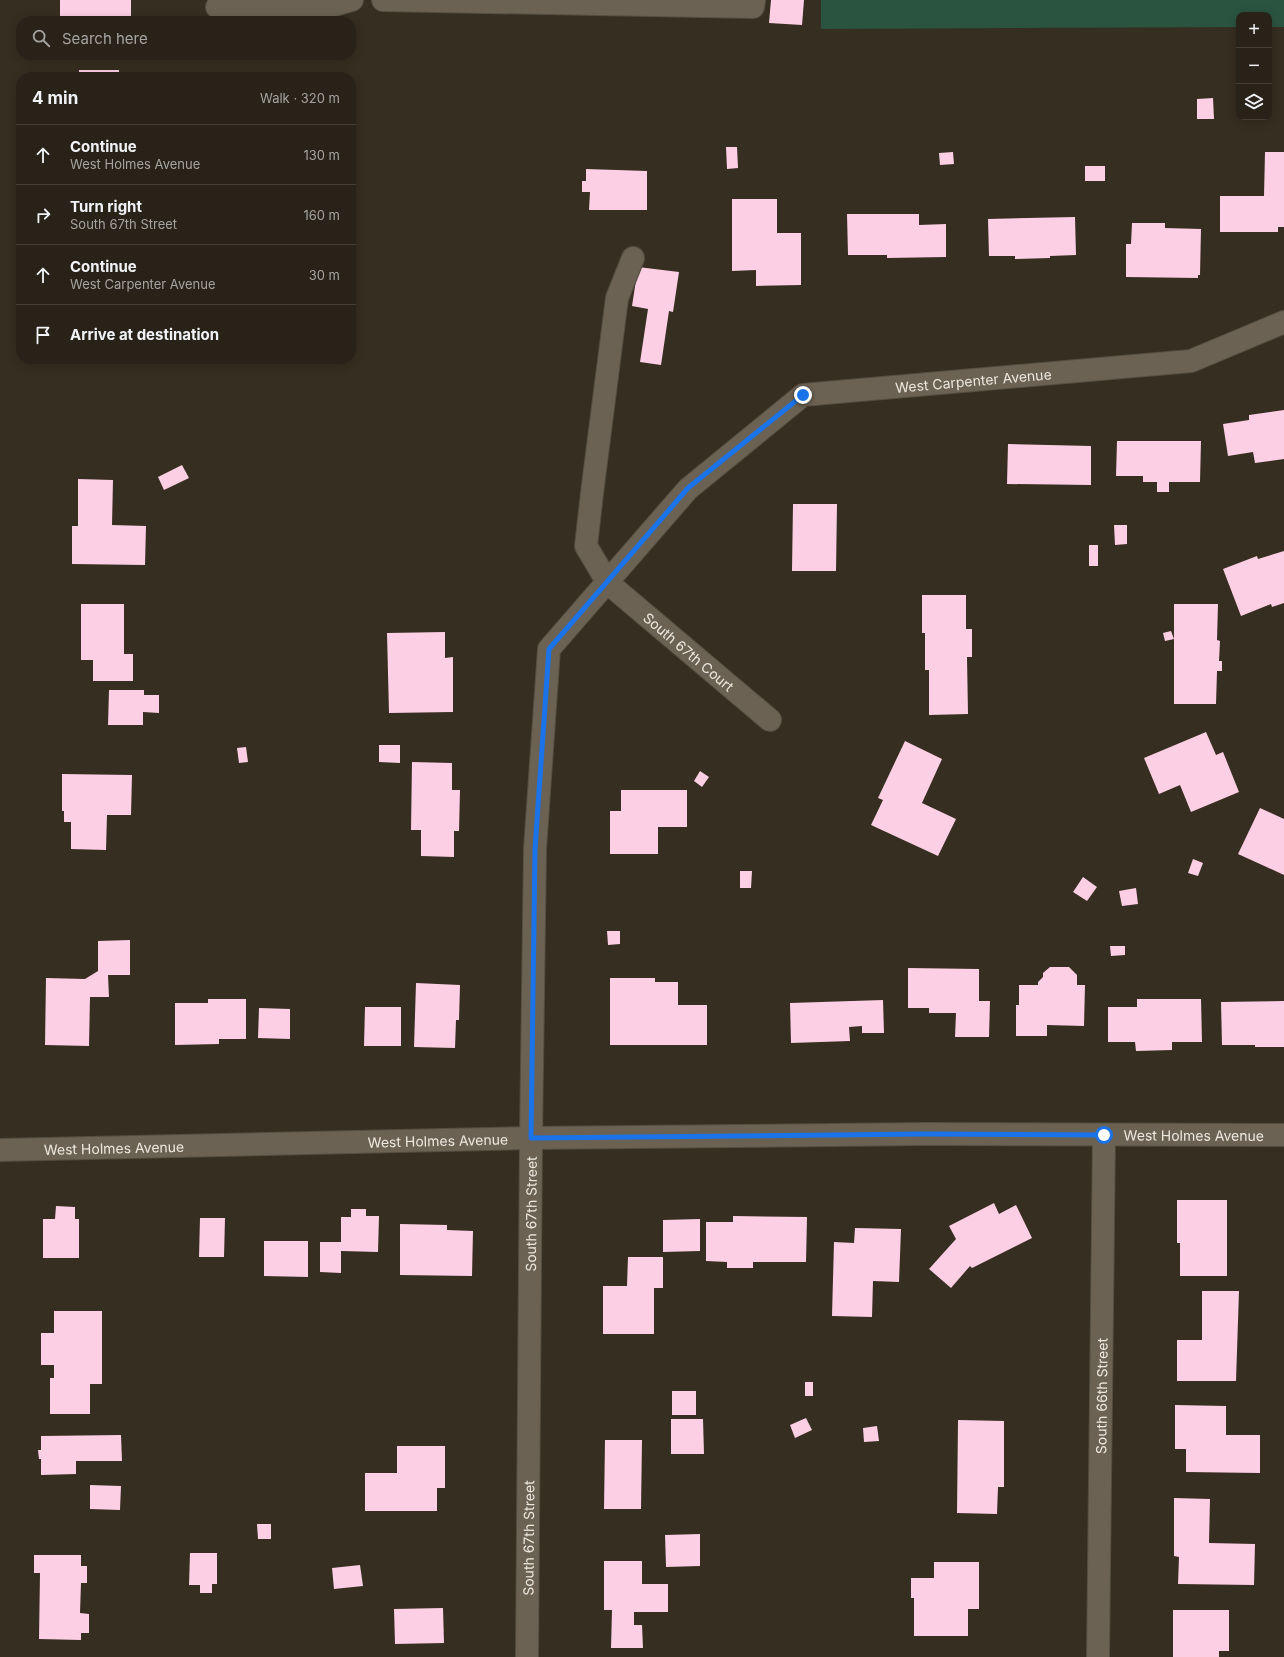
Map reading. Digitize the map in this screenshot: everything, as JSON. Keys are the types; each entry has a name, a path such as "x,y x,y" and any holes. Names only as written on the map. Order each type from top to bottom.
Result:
{"street":[{"path":"217,7 331,6 352,0"},
{"path":"383,0 753,7 754,0"},
{"name":"South 67th Court","path":"633,258 617,298 586,546 608,583 770,720"},
{"name":"West Carpenter Avenue","path":"688,488 803,395 1191,361 1284,322"},
{"name":"South 67th Street","path":"527,1657 535,849 549,649 608,583 688,488"},
{"name":"West Holmes Avenue","path":"0,1150 531,1138 924,1134 1284,1135"},
{"name":"South 66th Street","path":"1098,1657 1104,1135"}],"green space":[{"path":"821,0 1284,0 1284,27 1272,27 1272,12 1236,12 1236,27 821,29"}],"building":[{"path":"60,0 131,0 131,16 60,16"},
{"path":"771,0 804,0 802,25 769,23"},
{"path":"79,70 119,70 119,72 79,72"},
{"path":"1213,98 1214,119 1197,119 1197,99"},
{"path":"726,147 737,147 738,168 727,169"},
{"path":"953,152 954,164 940,165 939,153"},
{"path":"1265,152 1284,152 1284,227 1278,227 1278,232 1220,232 1220,196 1264,196"},
{"path":"1085,166 1105,166 1105,181 1085,181"},
{"path":"586,169 647,171 647,210 589,210 590,192 582,192 582,181 586,181"},
{"path":"732,199 777,199 777,233 801,233 801,285 756,286 756,270 732,271"},
{"path":"847,214 919,214 919,225 946,224 946,257 887,258 887,255 848,255"},
{"path":"1075,217 1076,255 1050,256 1050,258 1015,259 1015,256 989,256 988,219"},
{"path":"1132,223 1165,223 1165,228 1201,229 1200,275 1198,275 1198,278 1126,277 1126,244 1131,244"},
{"path":"638,267 679,272 673,312 669,311 661,365 640,362 648,309 632,306"},
{"path":"1284,410 1284,459 1255,463 1253,452 1228,456 1223,424 1249,420 1249,415"},
{"path":"1117,441 1201,441 1200,482 1169,482 1169,492 1157,492 1157,482 1143,482 1143,476 1116,476"},
{"path":"1008,444 1091,446 1091,485 1007,484"},
{"path":"182,465 189,478 164,490 158,477"},
{"path":"78,479 113,480 112,525 146,526 145,565 72,564 72,526 78,526"},
{"path":"793,504 837,504 836,571 792,571"},
{"path":"1114,525 1127,525 1127,544 1115,545"},
{"path":"1089,545 1098,545 1098,566 1089,566"},
{"path":"1284,551 1284,603 1272,607 1271,604 1241,616 1223,569 1257,556 1258,559"},
{"path":"922,595 966,595 966,629 972,629 972,657 967,657 968,714 929,715 929,670 925,670 925,633 922,633"},
{"path":"81,604 124,604 124,654 133,654 133,681 93,681 93,660 81,660"},
{"path":"1174,604 1218,604 1217,640 1220,641 1219,661 1222,661 1222,671 1217,671 1216,704 1174,704"},
{"path":"1171,631 1174,639 1165,641 1163,633"},
{"path":"445,632 445,658 453,657 453,712 389,713 387,633"},
{"path":"109,690 144,690 144,695 159,695 159,713 143,712 143,725 108,725"},
{"path":"1206,732 1216,755 1223,752 1239,792 1191,812 1180,785 1159,794 1144,758"},
{"path":"905,741 942,759 922,803 956,819 938,856 871,825 883,800 878,798"},
{"path":"379,745 400,745 400,763 379,762"},
{"path":"246,747 248,762 239,763 237,748"},
{"path":"412,762 452,763 452,790 460,790 459,831 454,831 454,857 421,856 421,830 411,830"},
{"path":"700,771 709,777 702,787 694,781"},
{"path":"62,774 132,775 131,815 107,815 106,850 71,849 71,822 64,822 64,811 62,811"},
{"path":"621,790 687,790 687,827 658,827 658,854 610,854 610,811 621,811"},
{"path":"1260,808 1284,819 1284,875 1238,854"},
{"path":"1193,859 1203,863 1198,876 1188,873"},
{"path":"740,871 752,871 751,888 740,888"},
{"path":"1083,877 1097,887 1087,901 1073,892"},
{"path":"1136,888 1138,904 1122,906 1119,891"},
{"path":"607,931 620,931 620,944 608,945"},
{"path":"130,940 130,975 108,975 109,997 90,997 89,1046 45,1045 46,978 85,979 98,971 98,941"},
{"path":"1110,946 1125,946 1125,955 1111,956"},
{"path":"1050,967 1069,967 1077,975 1077,985 1085,985 1084,1026 1047,1025 1047,1036 1016,1036 1016,1005 1019,1005 1019,985 1038,985 1038,982 1043,977 1043,973"},
{"path":"908,968 979,969 979,1001 990,1001 989,1037 955,1037 956,1013 929,1013 929,1008 908,1008"},
{"path":"610,978 655,978 655,982 678,982 678,1005 707,1005 707,1045 610,1045"},
{"path":"416,983 460,985 459,1020 456,1020 455,1048 414,1047"},
{"path":"208,999 246,999 246,1039 219,1039 219,1044 175,1045 175,1003 208,1003"},
{"path":"1137,999 1201,999 1202,1042 1172,1042 1172,1050 1136,1051 1135,1042 1108,1042 1108,1007 1137,1007"},
{"path":"883,1000 884,1033 862,1033 862,1026 849,1027 850,1041 791,1043 790,1003"},
{"path":"1284,1001 1284,1047 1222,1045 1221,1002"},
{"path":"365,1007 401,1007 401,1046 364,1046"},
{"path":"259,1008 290,1009 290,1039 258,1038"},
{"path":"1177,1200 1227,1200 1227,1276 1180,1276 1180,1243 1177,1243"},
{"path":"994,1203 999,1214 1016,1205 1032,1238 972,1268 970,1266 951,1288 929,1269 956,1239 949,1226"},
{"path":"56,1206 75,1207 75,1219 79,1219 79,1258 43,1258 43,1219 55,1219"},
{"path":"351,1209 366,1209 366,1216 379,1216 378,1252 341,1251 341,1273 320,1272 320,1242 341,1242 341,1217 351,1217"},
{"path":"733,1216 807,1217 806,1262 753,1262 753,1268 727,1268 727,1262 706,1261 706,1222 733,1222"},
{"path":"200,1218 225,1218 224,1257 199,1257"},
{"path":"700,1219 700,1251 663,1252 663,1220"},
{"path":"400,1224 447,1225 447,1230 473,1231 472,1276 400,1275"},
{"path":"855,1228 901,1229 899,1282 873,1281 872,1317 832,1316 834,1242 854,1243"},
{"path":"264,1241 308,1241 308,1277 264,1276"},
{"path":"628,1257 663,1257 663,1288 654,1288 654,1334 603,1334 603,1286 627,1286"},
{"path":"1202,1291 1239,1291 1236,1381 1177,1381 1177,1340 1202,1340"},
{"path":"54,1311 102,1311 102,1384 90,1384 90,1414 50,1414 50,1378 54,1378 54,1365 41,1365 41,1333 54,1333"},
{"path":"805,1382 813,1382 813,1396 805,1396"},
{"path":"672,1391 696,1391 696,1415 672,1415"},
{"path":"1175,1405 1226,1406 1226,1435 1260,1435 1260,1473 1186,1472 1186,1449 1175,1449"},
{"path":"806,1418 812,1430 795,1438 790,1425"},
{"path":"671,1419 703,1419 704,1454 671,1454"},
{"path":"958,1420 1004,1421 1004,1487 998,1487 997,1514 957,1513"},
{"path":"877,1426 879,1441 864,1442 863,1428"},
{"path":"121,1435 122,1461 76,1461 76,1474 41,1475 41,1459 39,1459 38,1450 41,1450 41,1436"},
{"path":"605,1440 642,1440 641,1509 604,1509"},
{"path":"397,1446 445,1446 445,1488 437,1488 437,1511 365,1511 365,1473 397,1473"},
{"path":"90,1485 121,1486 120,1510 90,1509"},
{"path":"1174,1498 1210,1499 1209,1543 1255,1544 1254,1585 1178,1584 1179,1557 1174,1556"},
{"path":"257,1524 271,1524 271,1539 258,1539"},
{"path":"700,1534 700,1566 666,1567 665,1535"},
{"path":"190,1553 217,1553 217,1584 212,1584 212,1593 200,1593 200,1585 189,1585"},
{"path":"34,1555 81,1555 81,1566 87,1566 87,1583 81,1583 80,1613 89,1614 89,1633 81,1633 81,1640 39,1639 40,1573 34,1573"},
{"path":"604,1561 642,1561 642,1584 668,1584 668,1612 634,1612 634,1625 642,1625 643,1648 611,1648 612,1610 604,1610"},
{"path":"934,1562 979,1562 979,1609 968,1609 968,1636 914,1636 914,1598 911,1598 911,1578 934,1578"},
{"path":"360,1565 363,1586 334,1589 332,1568"},
{"path":"443,1608 444,1643 395,1644 394,1609"},
{"path":"1173,1610 1229,1610 1229,1651 1219,1651 1219,1657 1173,1657"}],"route":[{"path":"803,395 688,488 608,583 549,649 535,849 531,1138 924,1134 1104,1135"}]}
